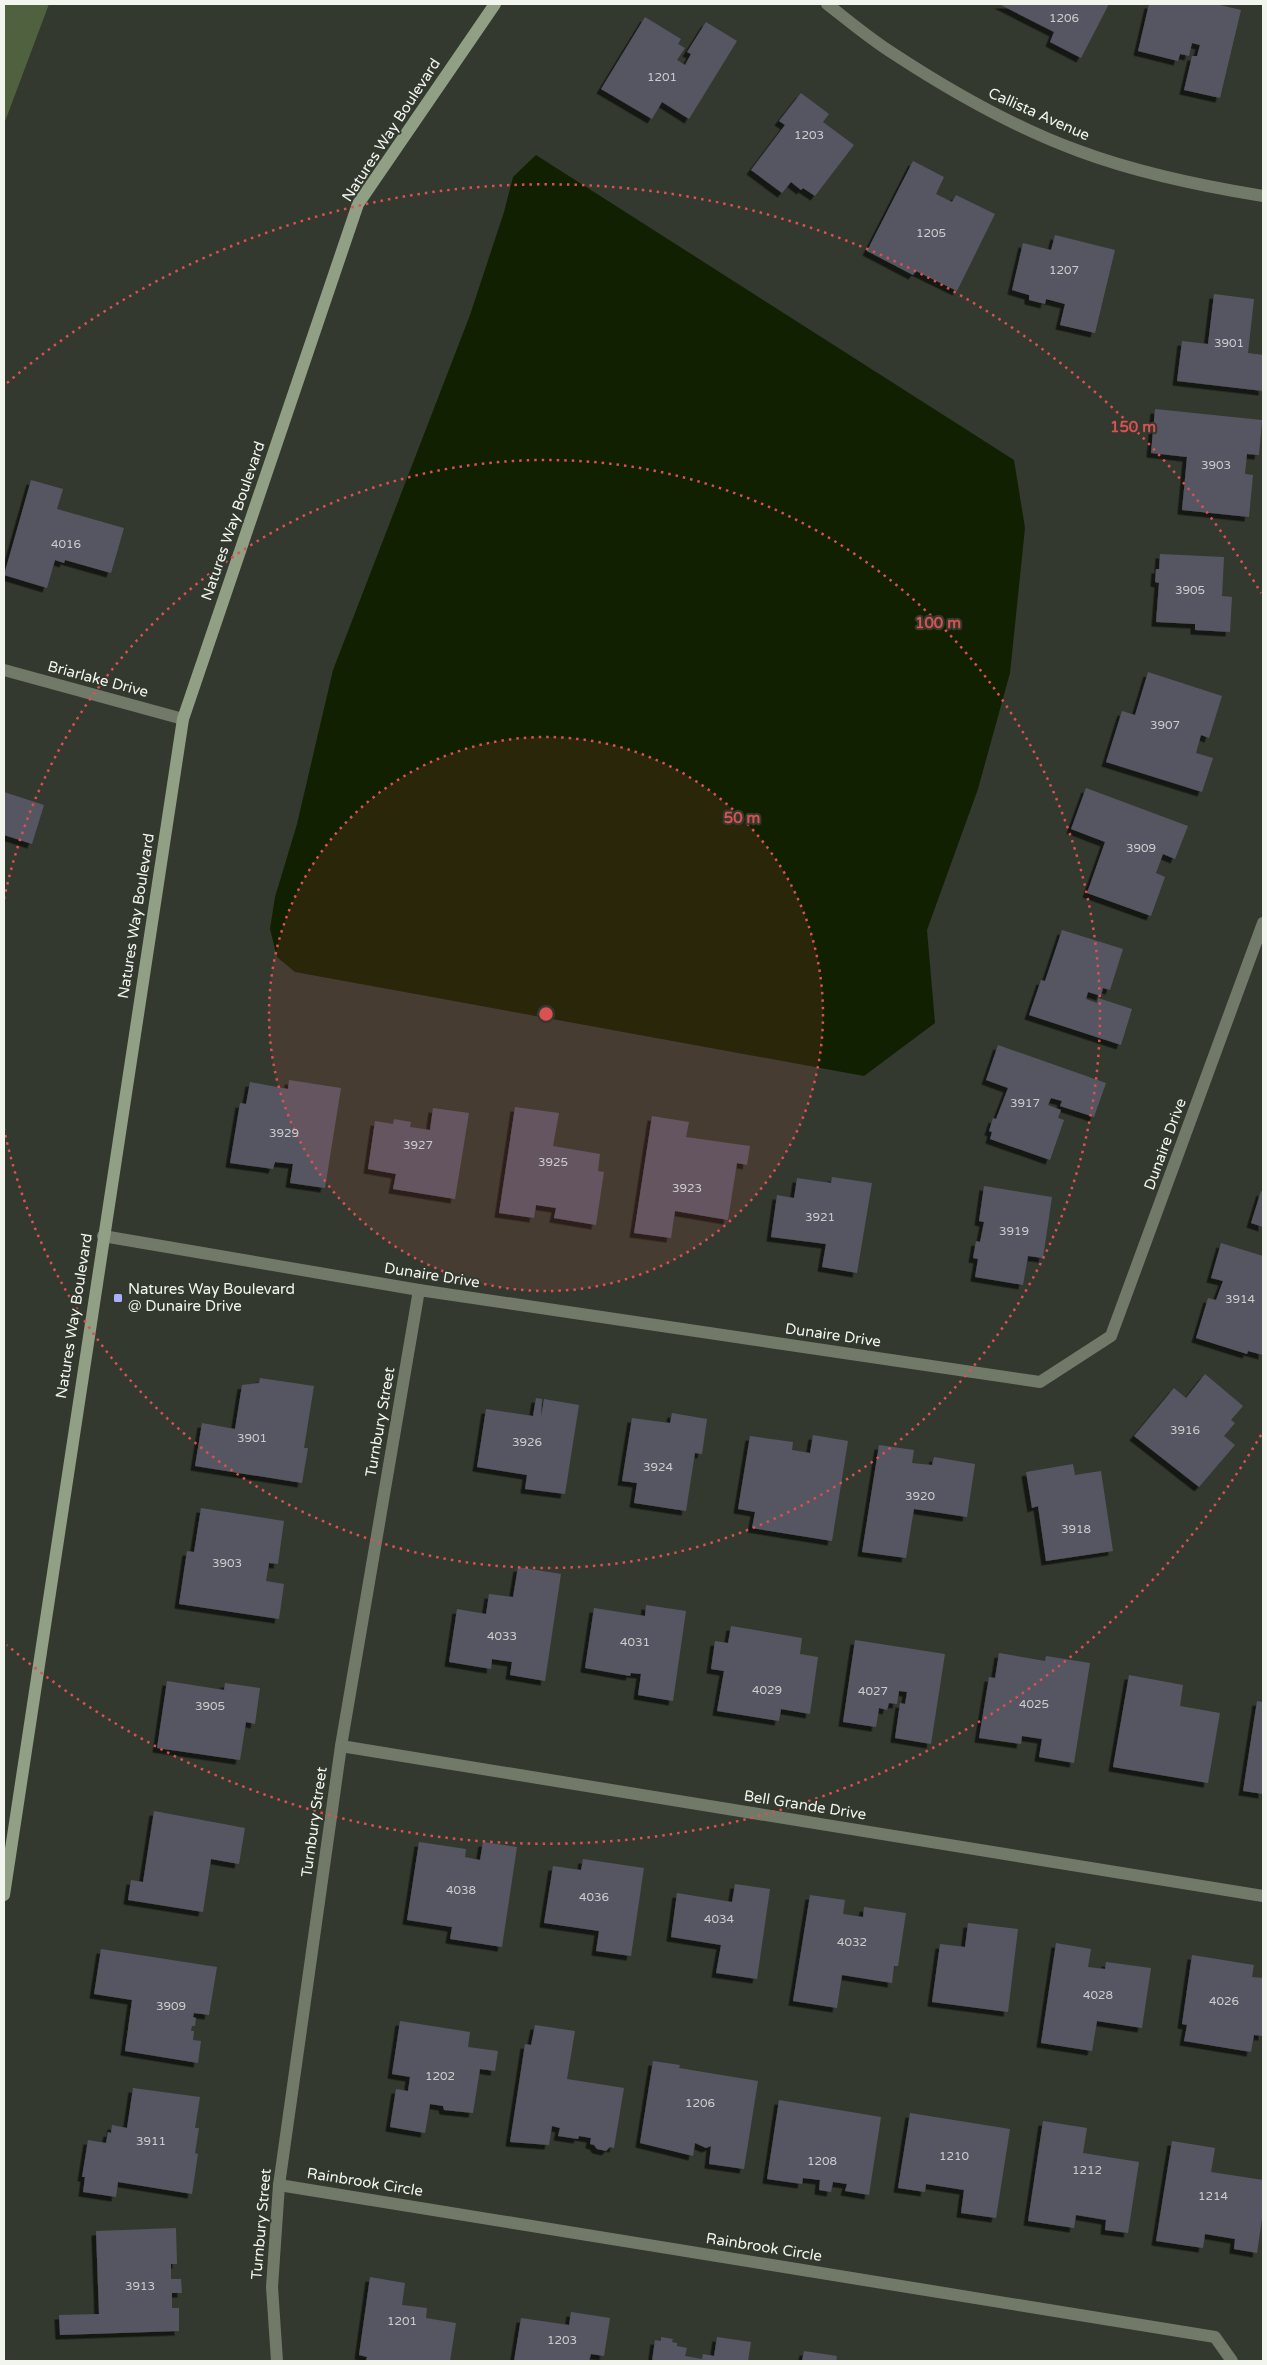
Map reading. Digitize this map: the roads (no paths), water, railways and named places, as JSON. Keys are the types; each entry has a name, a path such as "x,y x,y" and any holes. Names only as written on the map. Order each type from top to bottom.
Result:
{"street":[{"name":"Natures Way Boulevard","path":"4,1895 183,719 358,204 495,4"},
{"name":"Callista Avenue","path":"827,4 892,53 958,94 1019,126 1079,151 1140,170 1208,187 1263,196"},
{"name":"Briarlake Drive","path":"4,670 183,719"},
{"name":"Dunaire Drive","path":"103,1236 419,1290 1040,1382 1111,1336 1263,923"},
{"name":"Turnbury Street","path":"277,2361 272,2287 279,2184 342,1746 419,1290"},
{"name":"Bell Grande Drive","path":"342,1746 1263,1896"},
{"name":"Rainbrook Circle","path":"279,2184 1215,2337 1232,2361"}],"place":[{"name":"Natures Way Boulevard @ Dunaire Drive","path":"118,1298"}]}
